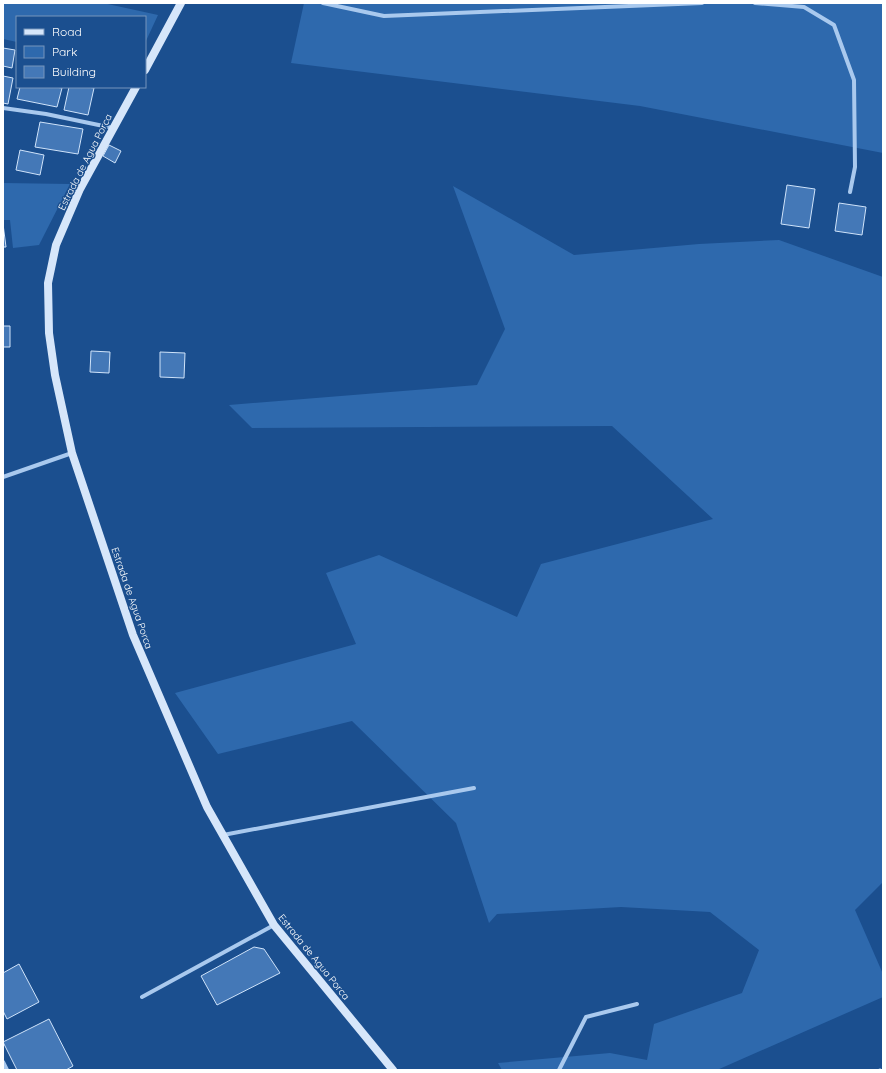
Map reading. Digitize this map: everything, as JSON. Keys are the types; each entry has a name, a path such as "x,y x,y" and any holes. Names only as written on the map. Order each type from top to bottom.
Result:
{"main road":[{"path":"146,68 181,3"},
{"name":"Estrada de Agua Porca","path":"135,88 80,189 56,245 48,283 49,333 55,375 72,453 132,635 207,807 274,925 393,1070"}],"street":[{"path":"323,3 384,16 702,3"},
{"path":"755,3 804,7 834,25 854,80 855,167 850,192"},
{"path":"3,108 46,114 113,129"},
{"path":"3,477 72,453"},
{"path":"222,835 474,788"},
{"path":"142,997 274,925"},
{"path":"559,1070 586,1017 637,1004"},
{"path":"3,1062 7,1070"}],"path":[{"path":"879,1070 883,1069"}],"green space":[{"path":"3,3 103,3 158,15 146,41 146,16 16,16 16,42 3,39"},
{"path":"304,3 883,3 883,153 640,106 291,63"},
{"path":"3,183 70,184 39,245 13,248 10,220 3,220"},
{"path":"453,186 574,255 699,244 779,240 883,277 883,882 855,910 883,974 883,997 717,1070 502,1070 498,1063 610,1053 647,1060 654,1024 742,993 759,950 710,912 621,907 497,914 489,923 456,823 352,721 218,754 175,693 356,644 326,573 379,555 517,617 541,564 713,519 612,426 252,428 229,405 477,385 505,329"}],"building":[{"path":"3,48 15,50 12,68 3,66"},
{"path":"3,76 13,78 8,104 3,103"},
{"path":"20,88 62,88 57,107 17,99"},
{"path":"69,88 94,88 88,115 64,110"},
{"path":"40,122 83,129 78,154 35,147"},
{"path":"109,145 121,151 115,163 103,156"},
{"path":"20,150 44,155 40,175 16,170"},
{"path":"787,185 815,189 809,228 781,224"},
{"path":"839,203 866,207 862,235 835,231"},
{"path":"3,224 6,247 3,247"},
{"path":"3,326 10,326 10,347 3,347"},
{"path":"91,351 110,352 109,373 90,372"},
{"path":"160,352 185,353 184,378 160,377"},
{"path":"254,947 264,949 280,973 217,1005 201,976"},
{"path":"19,964 39,1002 7,1019 3,1011 3,973"},
{"path":"49,1019 73,1066 66,1070 17,1070 3,1042"}]}
